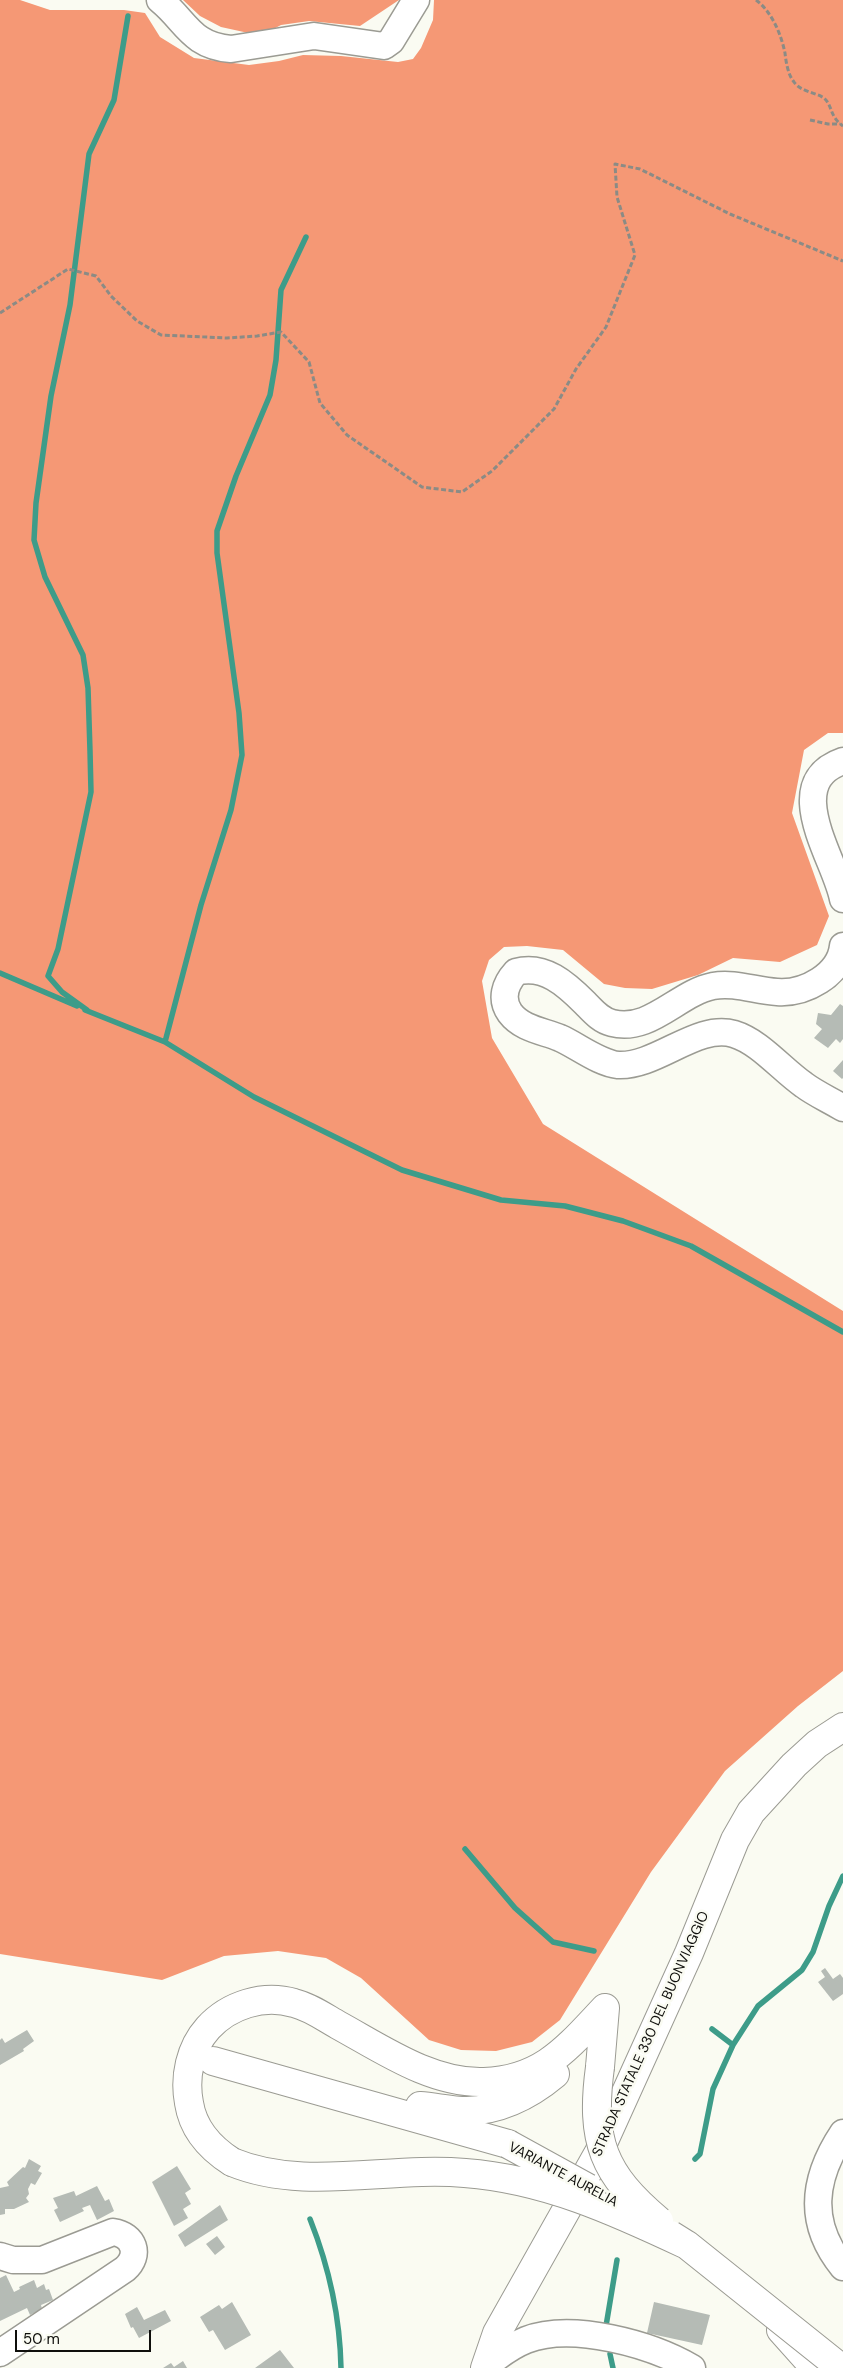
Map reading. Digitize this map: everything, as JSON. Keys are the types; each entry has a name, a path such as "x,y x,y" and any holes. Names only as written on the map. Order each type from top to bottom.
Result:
{"main road":[{"name":"STRADA STATALE 330 DEL BUONVIAGGIO","path":"486,2366 497,2333 599,2152 689,1954 735,1840 750,1812 794,1765 818,1744 843,1727"},
{"path":"606,2008 558,2057 545,2065 516,2078 467,2082 434,2074 379,2048 307,2008 293,2003 265,2000 238,2006 225,2013 206,2030 193,2053 187,2079 187,2093 194,2121 210,2144 232,2162 260,2172 292,2177 410,2171 464,2172 505,2178 560,2190 616,2212 687,2245"},
{"path":"606,2008 595,2100 598,2128 604,2152 615,2176 632,2198 687,2245"},
{"path":"356,2100 467,2111 507,2104 536,2089 567,2064 606,2008"},
{"name":"VARIANTE AURELIA","path":"213,2061 508,2144 608,2198 687,2245 841,2368"},
{"path":"753,2299 815,2368"}],"street":[{"path":"160,0 183,25 205,44 217,48 230,49 314,36 384,46 391,41 416,0"},
{"path":"843,761 832,765 823,772 814,795 814,809 816,828 835,871 843,898"},
{"path":"843,951 838,963 824,978 793,991 778,992 730,986 713,986 696,992 636,1024 622,1026 608,1022 596,1015 566,985 554,976 538,970 516,972 510,979 504,994 507,1007 520,1022 532,1029 577,1045 611,1064 632,1064 711,1033 732,1034 748,1040 804,1085 843,1108"},
{"path":"843,2133 824,2167 819,2185 818,2202 819,2219 826,2241 843,2267"},
{"path":"0,2256 13,2260 42,2260 113,2232 120,2233 130,2240 134,2252 130,2265 125,2269 0,2353"},
{"name":"STRADA STATALE 330 DEL BUONVIAGGIO","path":"486,2366 509,2348 527,2339 555,2334 601,2337 671,2356 692,2368"}],"path":[{"path":"756,0 767,10 782,40 794,82 802,89 827,101 833,118 842,125"},
{"path":"810,120 842,125"},
{"path":"0,313 68,269 96,276 111,296 137,321 161,335 227,338 281,332 309,362 320,403 347,435 422,487 462,492 492,472 554,409 576,369 606,327 635,255 617,197 615,164 640,169 730,214 843,261"}],"shaded area":[{"path":"0,0 20,0 50,10 124,10 145,13 160,37 194,58 249,65 279,61 303,55 341,56 398,62 413,59 421,48 433,20 434,0 843,0 843,733 828,733 804,750 792,813 829,916 817,945 780,962 733,958 698,975 652,989 625,988 604,984 563,950 527,946 504,947 489,960 482,981 492,1038 543,1124 843,1311 843,1671 798,1706 725,1771 651,1872 560,2020 532,2042 496,2051 461,2050 429,2040 361,1978 326,1958 278,1951 224,1956 162,1980 0,1954"},
{"path":"183,0 399,0 360,26 309,21 281,25 266,33 253,34 221,27 200,16"}],"building":[{"path":"840,1004 843,1006 843,1039 840,1043 836,1039 828,1048 814,1038 822,1029 816,1024 818,1013 831,1015"},
{"path":"843,1060 843,1078 842,1079 833,1071"},
{"path":"825,1968 833,1979 840,1974 843,1978 843,1994 833,2001 818,1982 825,1977 821,1971"},
{"path":"27,2030 34,2041 23,2049 24,2051 0,2065 0,2040 2,2038 5,2043"},
{"path":"29,2159 41,2166 38,2171 42,2173 35,2185 31,2183 28,2189 29,2194 26,2198 29,2202 14,2209 5,2209 5,2214 0,2215 0,2188 9,2186 7,2182 23,2167 25,2168"},
{"path":"177,2166 191,2189 185,2193 191,2204 183,2209 188,2218 174,2226 152,2182"},
{"path":"97,2186 105,2201 109,2199 114,2211 97,2220 90,2205 82,2208 84,2211 60,2222 54,2210 58,2208 53,2198 74,2191 76,2196"},
{"path":"220,2205 228,2220 185,2247 178,2235"},
{"path":"217,2236 225,2247 215,2255 206,2244"},
{"path":"6,2275 14,2292 20,2289 19,2287 34,2280 37,2288 44,2284 46,2290 49,2289 53,2300 41,2305 42,2309 30,2315 27,2308 0,2321 0,2278"},
{"path":"232,2302 251,2335 225,2350 213,2330 209,2332 200,2317 219,2305 222,2309"},
{"path":"654,2302 710,2315 702,2345 647,2333"},
{"path":"137,2307 144,2320 165,2310 171,2321 139,2338 133,2327 131,2328 125,2314"},
{"path":"280,2350 294,2368 255,2368"},
{"path":"183,2361 187,2368 163,2368 171,2363 174,2367"}],"waterway":[{"path":"87,1010 62,992 48,976 58,949 91,792 88,688 83,655 45,577 34,540 36,503 51,396 70,305 89,154 114,100 128,16"},
{"path":"165,1042 201,905 231,810 242,755 239,713 217,553 217,531 236,476 270,395 276,360 281,290 306,237"},
{"path":"0,973 77,1006"},
{"path":"85,1010 165,1042 254,1097 402,1170 501,1200 565,1206 623,1221 691,1246 843,1332"},
{"path":"465,1849 515,1908 553,1942 594,1951"},
{"path":"695,2159 700,2154 713,2089 733,2045 758,2006 802,1970 813,1952 829,1906 843,1876"},
{"path":"712,2029 733,2045"},
{"path":"310,2219 323,2255 336,2311 341,2368"},
{"path":"605,2332 617,2260"},
{"path":"610,2354 613,2368"}]}
